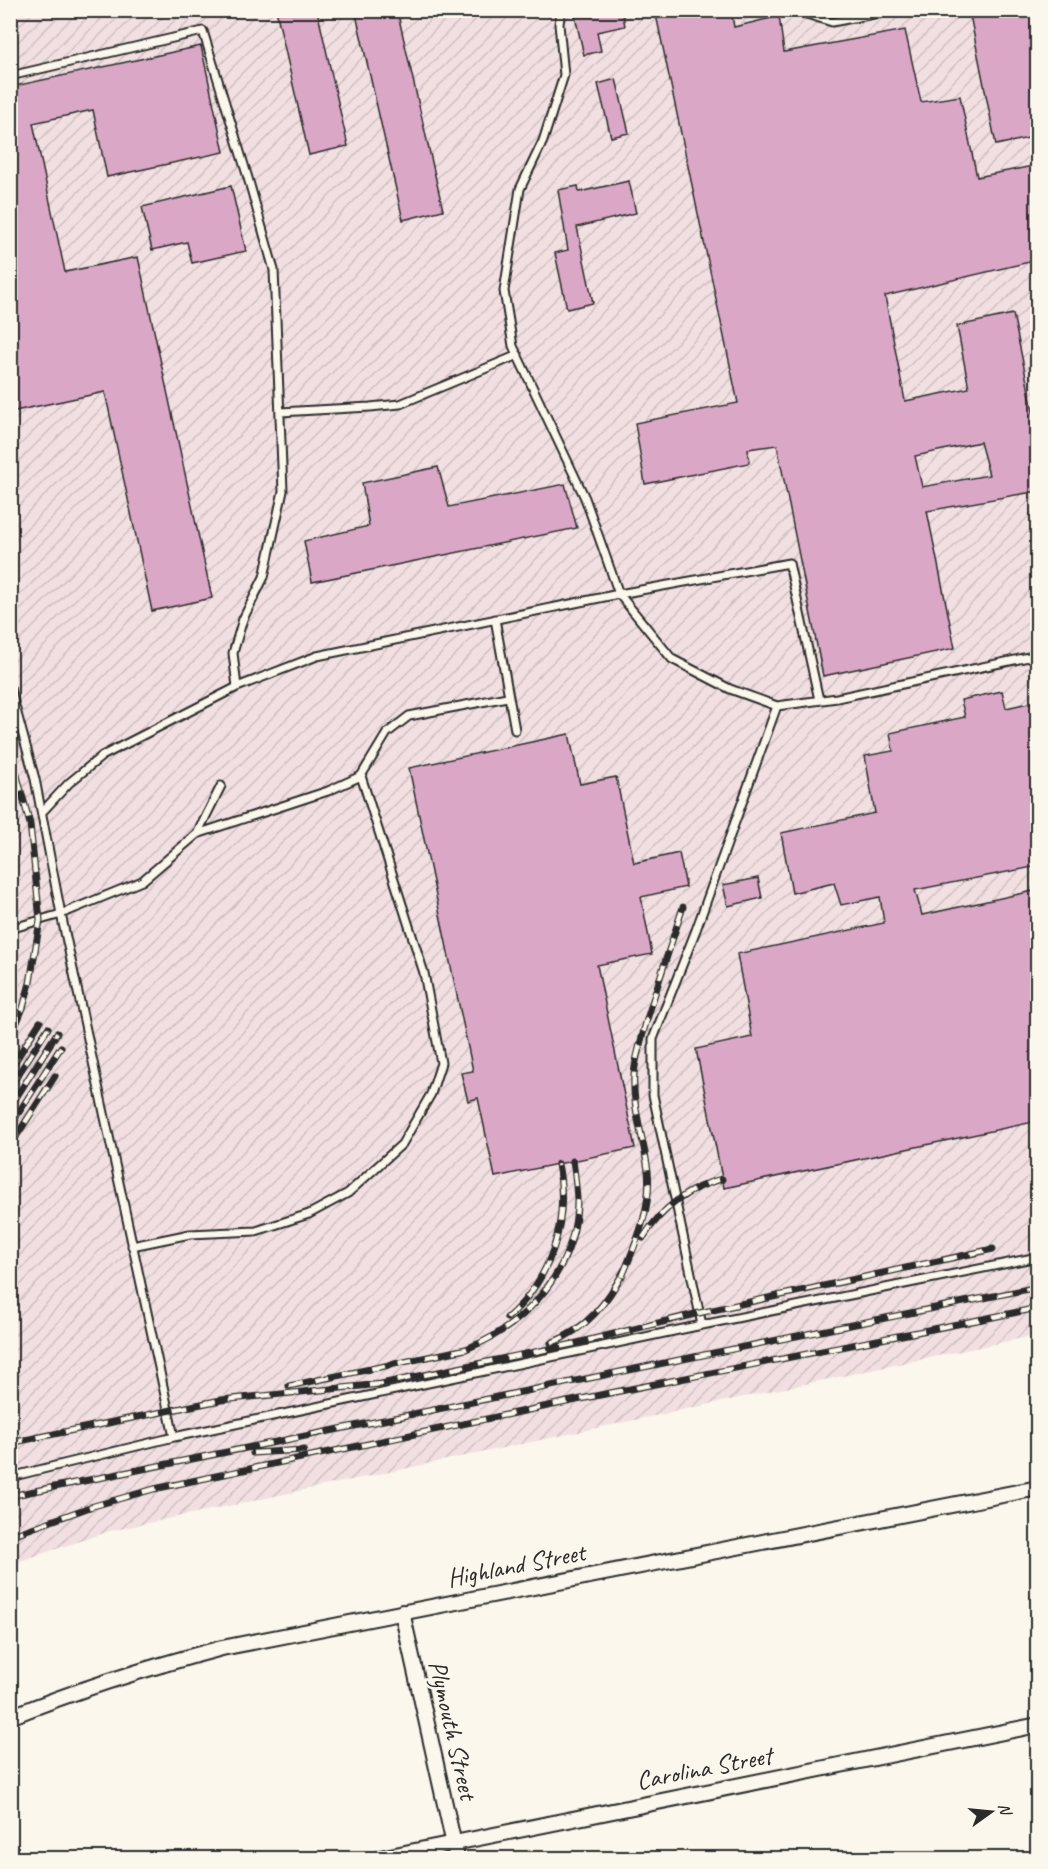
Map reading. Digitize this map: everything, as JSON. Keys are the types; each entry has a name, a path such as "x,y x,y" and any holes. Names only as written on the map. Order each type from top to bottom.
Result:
{"street":[{"name":"Highland Street","path":"10,1717 56,1699 180,1659 222,1648 1038,1488"},
{"name":"Plymouth Street","path":"402,1612 457,1858"},
{"name":"Carolina Street","path":"380,1858 1038,1725"}],"lane":[{"path":"561,10 564,75 543,141 520,189 504,291 513,346 585,498 619,594 672,659 730,689 777,706 819,700 1038,655"},
{"path":"794,10 832,22 895,10"},
{"path":"10,76 203,31 249,178 274,270 283,491 264,577 243,619 233,653 237,687"},
{"path":"280,412 400,404 518,355"},
{"path":"42,812 69,783 102,756 237,687 317,656 619,594 789,563 819,700"},
{"path":"495,619 507,697 515,730"},
{"path":"10,688 35,779 61,914 174,1437"},
{"path":"10,929 61,914 142,880 197,834 328,791 362,776 387,733 409,716 507,697"},
{"path":"702,1325 653,1095 652,1039 696,930 777,706"},
{"path":"132,1246 190,1234 256,1231 309,1214 348,1193 402,1144 431,1094 441,1063 424,973 362,776"},
{"path":"197,834 221,786"},
{"path":"10,1478 174,1437 702,1325 1038,1257"}],"shaded area":[{"path":"10,11 1037,11 1037,1335 110,1531 11,1564"}],"building":[{"path":"276,10 317,10 348,146 309,155"},
{"path":"355,10 397,10 443,210 403,220"},
{"path":"622,10 625,26 597,32 601,51 584,55 574,12"},
{"path":"655,10 731,10 734,27 779,16 784,52 905,30 921,102 960,96 977,177 1038,165 1038,260 885,296 905,401 969,388 957,326 1013,314 1038,435 1038,491 927,511 955,648 823,676 777,445 748,449 749,463 645,484 635,423 738,403","holes":["980,442 989,475 922,487 915,456"]},
{"path":"969,10 1038,10 1038,136 996,145"},
{"path":"201,46 224,152 107,177 93,110 33,123 65,272 138,257 212,598 152,611 105,392 10,412 10,87"},
{"path":"616,79 629,133 611,137 598,84"},
{"path":"629,181 636,213 577,227 593,303 567,309 555,253 568,250 558,190 578,186 579,192"},
{"path":"231,186 246,251 192,263 187,242 152,250 142,207"},
{"path":"438,467 449,507 565,484 577,528 312,582 304,541 369,526 362,483"},
{"path":"1002,691 1006,708 1038,701 1038,866 915,890 922,915 1038,890 1038,1121 724,1188 696,1049 752,1037 737,954 884,923 880,897 841,905 834,883 792,893 781,833 875,813 865,756 893,751 890,733 965,717 961,700"},
{"path":"569,734 580,784 616,777 634,863 679,853 686,887 641,897 652,954 597,965 635,1148 495,1177 478,1098 468,1101 461,1073 473,1071 409,768"},
{"path":"758,878 762,898 728,906 723,885"}],"railway":[{"path":"10,750 30,824 40,920 30,983 23,1008 10,1038"},
{"path":"622,1277 642,1225 649,1185 635,1099 634,1075 640,1044 683,907"},
{"path":"10,1069 40,1022"},
{"path":"10,1087 48,1028"},
{"path":"10,1107 57,1033"},
{"path":"10,1126 61,1047"},
{"path":"10,1146 55,1076"},
{"path":"289,1386 466,1349 488,1339 509,1325 545,1291 569,1247 575,1223 577,1198 573,1161"},
{"path":"507,1318 535,1286 554,1248 561,1207 558,1164"},
{"path":"643,1238 658,1218 677,1201 698,1188 722,1179"},
{"path":"10,1443 221,1400 381,1384 573,1344 699,1313 993,1249"},
{"path":"551,1343 575,1330 595,1314 625,1269"},
{"path":"10,1496 1038,1287"},
{"path":"10,1536 90,1507 154,1489 605,1394 1038,1308"},
{"path":"253,1453 304,1450"}]}
